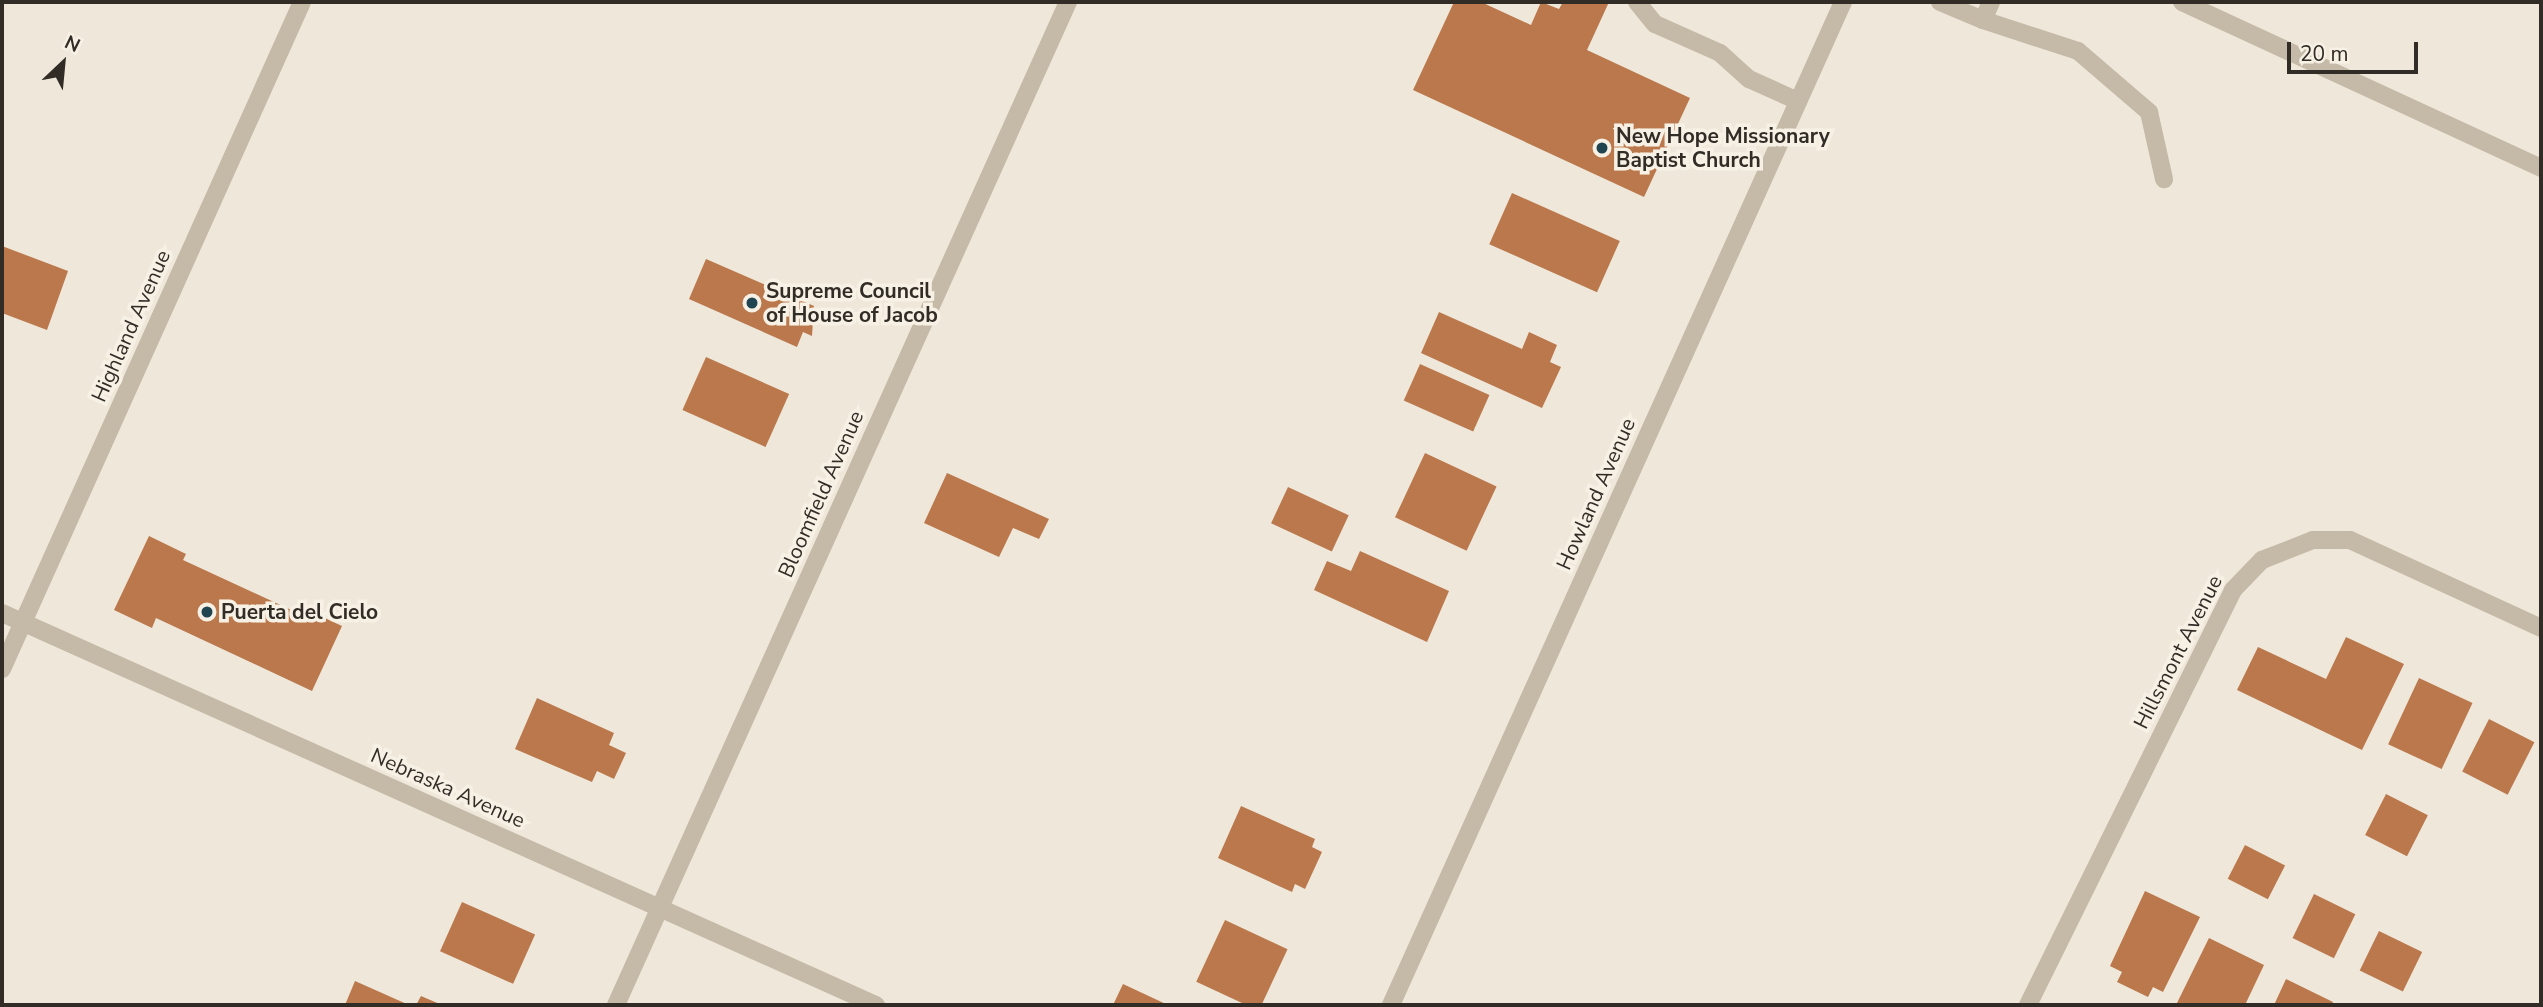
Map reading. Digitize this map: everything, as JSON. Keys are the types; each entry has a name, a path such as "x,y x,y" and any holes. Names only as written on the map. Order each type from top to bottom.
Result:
{"street":[{"name":"Highland Avenue","path":"2,669 302,2"},
{"name":"Bloomfield Avenue","path":"616,1005 1068,2"},
{"path":"1637,2 1655,24 1720,53 1749,79 1798,101"},
{"name":"Howland Avenue","path":"1391,1005 1843,2"},
{"path":"1940,2 1983,20 2078,51 2149,112 2164,179"},
{"path":"1983,20 1991,2"},
{"path":"2182,2 2541,167"},
{"name":"Hillsmont Avenue","path":"2028,1005 2233,590 2262,560 2313,540 2350,540 2541,628"},
{"name":"Nebraska Avenue","path":"2,612 876,1005"}],"building":[{"name":"New Hope Missionary Baptist Church","path":"1454,2 1481,2 1531,25 1541,2 1559,9 1563,2 1609,2 1587,50 1690,98 1644,197 1413,90"},
{"path":"1512,193 1620,241 1597,292 1489,244"},
{"path":"2,246 68,271 47,330 2,313"},
{"name":"Supreme Council of House of Jacob","path":"706,259 814,306 812,336 803,332 797,347 689,299"},
{"path":"1439,312 1522,349 1529,332 1557,345 1550,362 1561,367 1542,408 1421,353"},
{"path":"706,357 789,394 766,447 682,410"},
{"path":"1420,364 1489,395 1473,431 1404,401"},
{"path":"1425,453 1497,486 1467,551 1395,517"},
{"path":"947,473 1049,519 1039,539 1013,528 999,557 924,523"},
{"path":"1288,487 1349,515 1332,552 1271,523"},
{"name":"Puerta del Cielo","path":"149,536 186,554 183,560 300,614 303,608 342,626 312,691 156,618 152,628 114,610"},
{"path":"1360,551 1449,591 1427,642 1314,590 1327,561 1351,571"},
{"path":"2346,637 2404,664 2362,750 2237,690 2258,647 2326,679"},
{"path":"2419,678 2472,703 2442,769 2388,744"},
{"path":"537,698 614,733 609,745 626,753 614,779 597,771 592,782 515,749"},
{"path":"2489,719 2534,742 2508,795 2462,772"},
{"path":"2386,794 2428,815 2407,856 2365,835"},
{"path":"1241,806 1315,839 1312,847 1322,852 1305,889 1295,884 1292,892 1218,858"},
{"path":"2245,845 2285,865 2268,899 2228,879"},
{"path":"2145,891 2200,917 2163,992 2153,987 2148,997 2117,982 2122,972 2110,966"},
{"path":"2314,894 2355,914 2334,958 2293,938"},
{"path":"462,902 535,935 513,984 440,951"},
{"path":"1225,920 1288,949 1261,1005 1246,1005 1196,982"},
{"path":"2379,931 2422,952 2403,992 2360,971"},
{"path":"2209,938 2264,965 2245,1005 2176,1005"},
{"path":"2286,979 2333,1002 2332,1005 2274,1005"},
{"path":"355,981 409,1005 345,1005"},
{"path":"1123,984 1168,1005 1113,1005"},
{"path":"421,996 442,1005 416,1005"}],"place":[{"name":"New Hope Missionary Baptist Church","path":"1602,148"},
{"name":"Supreme Council of House of Jacob","path":"752,303"},
{"name":"Puerta del Cielo","path":"207,612"}]}
